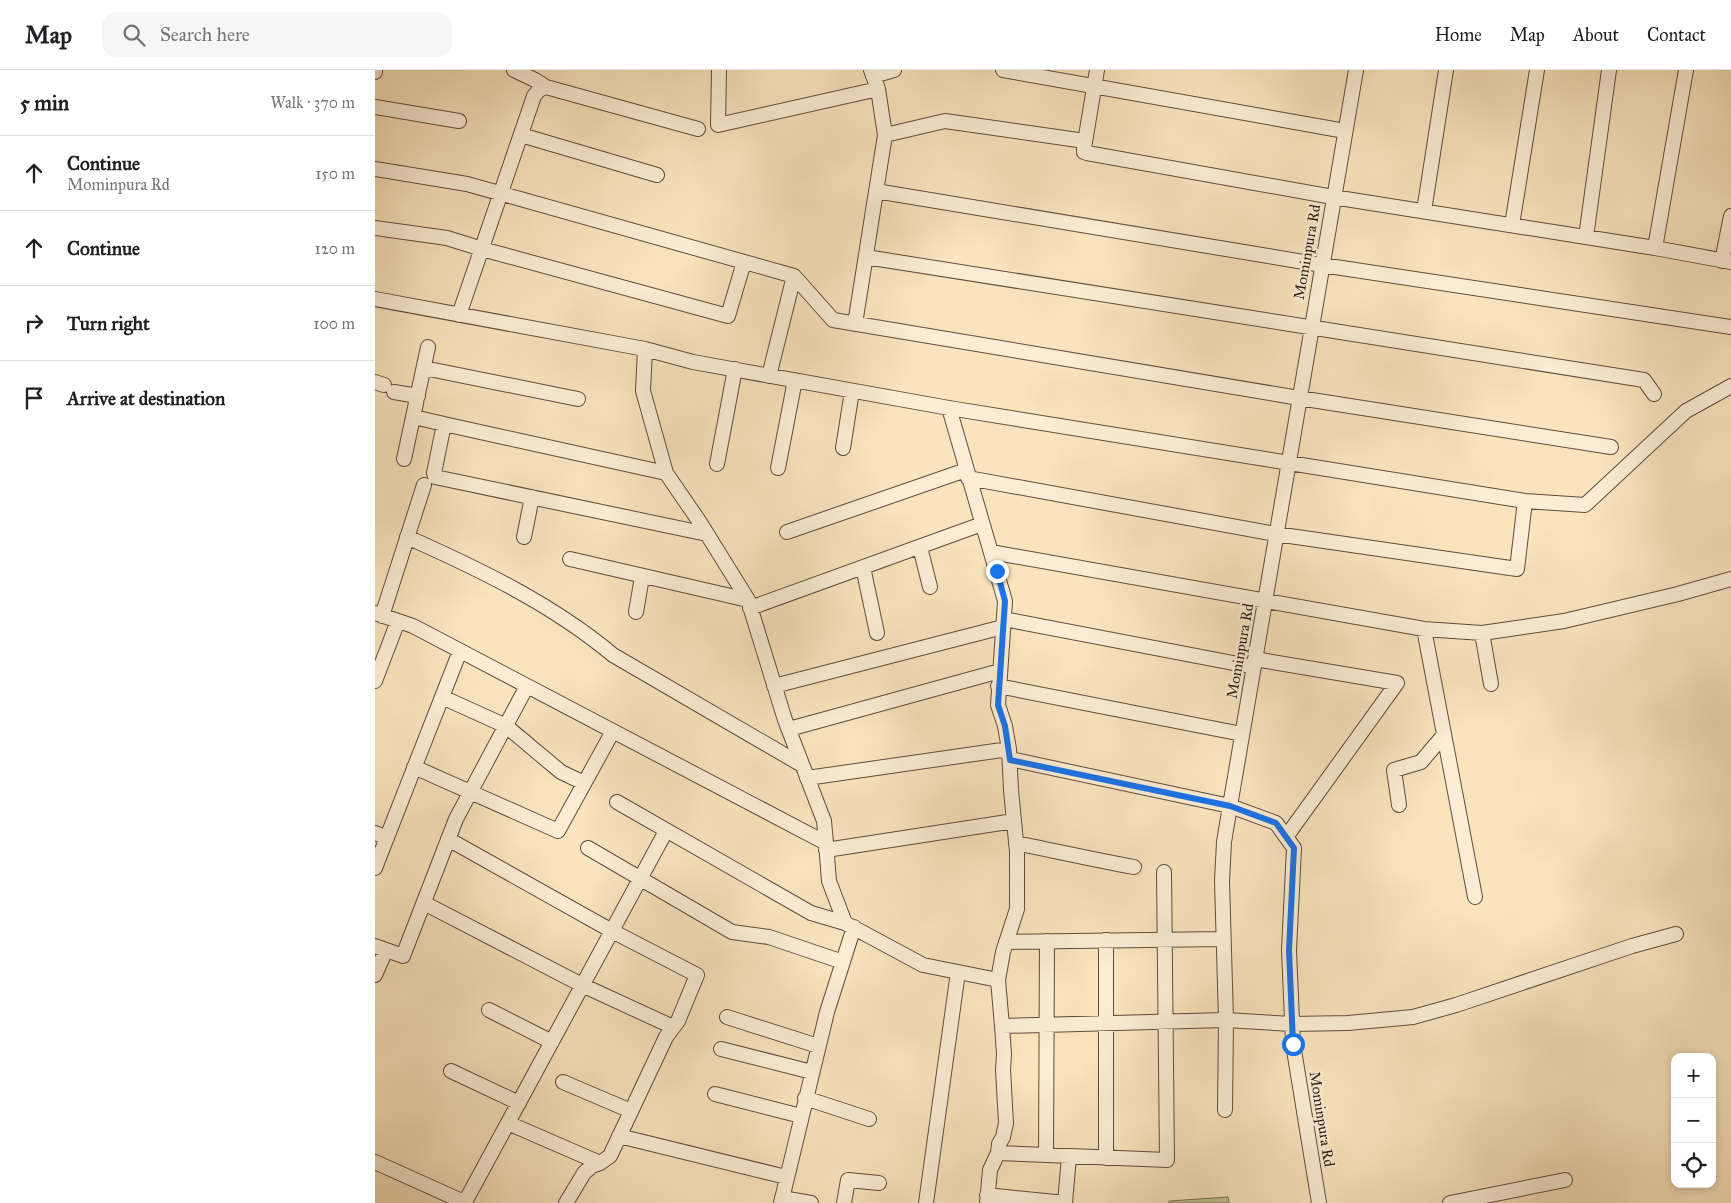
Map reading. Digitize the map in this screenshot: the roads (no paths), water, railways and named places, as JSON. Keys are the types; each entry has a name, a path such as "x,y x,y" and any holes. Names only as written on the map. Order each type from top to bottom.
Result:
{"street":[{"path":"514,70 535,80 546,88 698,129"},
{"path":"719,70 718,125 874,79 894,70"},
{"path":"1003,70 1038,73 1094,86 1345,131"},
{"path":"1097,70 1085,142 1084,152 1087,154 1333,197 1655,248 1727,262 1731,216"},
{"name":"Mominpura Rd","path":"1319,1203 1291,1024 1289,950 1294,848 1276,823 1230,806 1355,70"},
{"path":"1423,211 1446,70"},
{"path":"1512,225 1537,70"},
{"path":"1585,237 1609,70"},
{"path":"1655,248 1686,70"},
{"path":"855,324 885,135 874,79"},
{"path":"459,316 534,96 539,90 546,88"},
{"path":"375,107 459,121"},
{"path":"885,135 945,121 1085,142"},
{"path":"521,136 657,175"},
{"path":"375,169 467,184 794,276 833,320 1299,398 1611,447"},
{"path":"876,190 1322,265 1731,327"},
{"path":"375,228 447,238 728,316 744,262"},
{"path":"866,257 1644,380 1654,394"},
{"path":"769,376 794,276"},
{"path":"375,299 645,349 693,362 852,391 1525,502 1585,505 1686,412 1731,386"},
{"path":"404,459 428,347"},
{"path":"645,349 643,391 666,473 707,534 749,604 774,686 823,821 829,881 850,925 843,962 818,1046 781,1200 811,1203"},
{"path":"424,368 578,399"},
{"path":"717,464 735,370"},
{"path":"778,468 795,380"},
{"path":"384,386 418,396"},
{"path":"843,448 852,391"},
{"path":"949,408 1005,601 998,705 1005,726 1009,754 1016,844 1017,909 998,980 1004,1054 1006,1123 998,1153 990,1170 987,1199 1065,1203 1069,1156"},
{"path":"414,418 666,473"},
{"path":"444,424 434,473 435,477 707,534"},
{"path":"787,532 967,474 1276,534 1517,568 1525,502"},
{"path":"424,484 379,614 413,626 826,846 1014,821"},
{"path":"524,537 532,497"},
{"path":"570,559 749,604 863,567 982,524"},
{"path":"407,537 451,556 562,616 587,633 613,655 805,772 1009,754 1230,806 1224,842 1222,881 1225,1110"},
{"path":"920,547 930,587"},
{"path":"991,552 1424,629 1482,634 1564,621 1678,594 1731,579"},
{"path":"863,567 877,634"},
{"path":"636,612 642,577"},
{"path":"375,681 398,621"},
{"path":"774,686 1004,623 1254,663 1397,683 1286,837"},
{"path":"1424,629 1475,898"},
{"path":"1482,634 1491,684"},
{"path":"375,868 381,836 415,767 460,651"},
{"path":"789,729 1000,671"},
{"path":"375,975 380,948 403,956 456,819 527,686"},
{"path":"998,686 1242,734"},
{"path":"443,697 506,726 561,772 584,784"},
{"path":"415,767 558,831 613,731"},
{"path":"1399,805 1394,770 1421,762 1443,736"},
{"path":"617,802 811,913 850,925 923,965 998,980"},
{"path":"375,1162 461,1202 508,1123 666,831"},
{"path":"449,839 612,931 697,975 678,1021 666,1037 610,1156 584,1173 566,1203"},
{"path":"1016,844 1134,867"},
{"path":"588,848 732,932 769,937 843,962"},
{"path":"998,1153 1167,1160 1163,872"},
{"path":"423,903 582,985 673,1027"},
{"path":"1002,1026 1225,1020 1291,1024 1348,1023 1413,1017 1456,1006 1632,946 1676,934"},
{"path":"1007,942 1223,939"},
{"path":"1106,940 1106,1158"},
{"path":"1046,1155 1047,941"},
{"path":"926,1203 958,972"},
{"path":"489,1010 552,1042"},
{"path":"727,1018 818,1046"},
{"path":"721,1049 812,1072"},
{"path":"451,1071 519,1103"},
{"path":"563,1082 631,1111"},
{"path":"715,1094 801,1116"},
{"path":"805,1098 869,1119"},
{"path":"508,1123 600,1163"},
{"path":"619,1136 786,1177"},
{"path":"844,1203 848,1180 879,1183"},
{"path":"1450,1203 1565,1180"}]}
